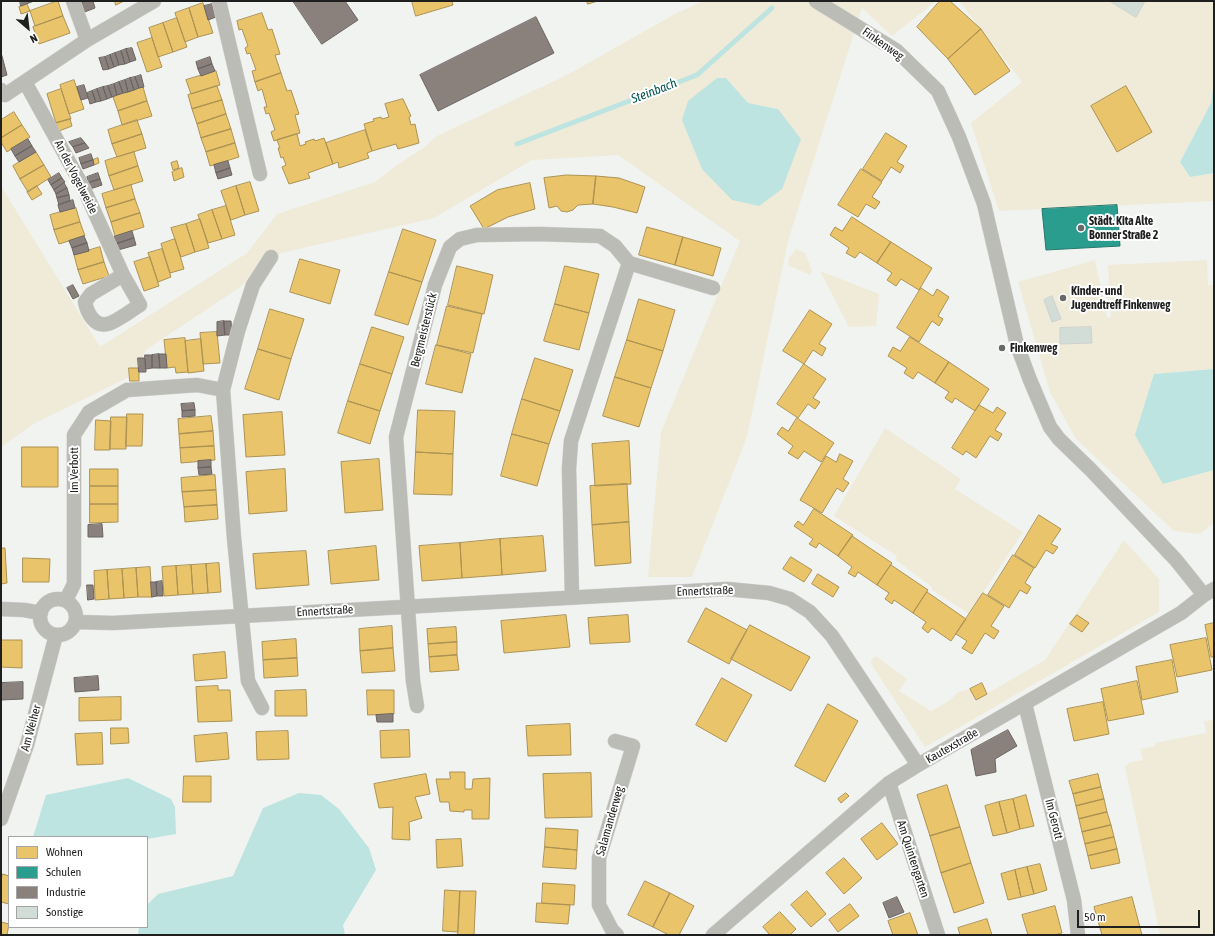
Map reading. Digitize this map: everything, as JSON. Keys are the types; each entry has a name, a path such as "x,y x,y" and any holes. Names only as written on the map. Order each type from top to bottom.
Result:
{"street":[{"path":"73,1 87,40"},
{"path":"1,90 5,95 87,40 154,1"},
{"path":"219,1 260,174"},
{"name":"Finkenweg","path":"816,1 897,51 938,91 959,137 984,204 1017,345 1050,427 1059,439 1209,592"},
{"name":"An der Vogelweide","path":"25,82 84,189 123,275"},
{"name":"Bergmeisterstück","path":"408,606 396,437 435,285 450,248 460,239 477,235 539,234 600,236 615,246 629,264"},
{"path":"262,708 248,681 234,538 223,390 238,331 253,285 271,257"},
{"path":"572,597 569,469 571,441 629,264 713,288"},
{"name":"Im Verbott","path":"66,600 74,584 74,435 89,412 127,390 197,385 223,390"},
{"name":"Ennertstraße","path":"76,622 112,622 241,616 727,589 769,593 790,599 810,612 832,636 918,765"},
{"name":"Kautexstraße","path":"713,935 889,783 1181,613 1209,592"},
{"path":"56,599 66,600 75,609 77,615 76,622 71,630 66,634 56,635 50,633 42,625 41,613 46,604 51,601 56,599"},
{"path":"408,606 413,681 417,706"},
{"path":"1,609 24,610 41,613"},
{"name":"Am Weiher","path":"1,819 28,745 56,635"},
{"name":"Im Gerott","path":"1025,704 1074,900 1078,935"},
{"name":"Salamanderweg","path":"615,741 633,746 599,858 598,905 612,930 617,935"},
{"name":"Am Quintengarten","path":"889,783 938,935"}],"shaded area":[{"path":"703,1 936,1 892,36 862,8 788,241 747,437 692,577 648,577 661,432 740,241 618,155 532,160 434,218 281,253 236,290 147,349 131,376 35,423 1,447 1,186 100,347 247,253 277,214 375,182 397,165 426,146 437,136 567,75 675,14","holes":["726,78 748,103 778,109 732,200"]},
{"path":"959,1 1214,1 1214,80 1211,103 1180,162 1190,177 1214,173 1214,201 999,211 971,123 1022,82"},
{"path":"796,249 805,253 812,270 810,275 788,265 789,258"},
{"path":"1095,260 1107,318 1111,317 1108,265 1207,260 1208,285 1214,285 1214,369 1155,374 1163,484 1214,470 1214,523 1200,534 1174,531 1076,439 1050,392 1018,282"},
{"path":"820,271 879,294 876,326 849,327"},
{"path":"885,428 961,479 955,489 1023,532 969,614 932,590 932,587 896,560 897,556 834,516"},
{"path":"1124,540 1159,579 1159,612 925,747 870,662 876,656 907,679 899,691 931,711 949,701 958,692 970,689 976,700 1045,660"},
{"path":"1214,720 1214,935 1160,935 1125,766 1128,765 1128,763 1143,760 1140,749 1155,746 1155,743 1206,733 1204,721"}],"water":[{"path":"717,78 726,78 748,103 778,109 801,139 782,189 759,206 732,200 702,169 682,120 688,101"},
{"path":"1214,80 1214,173 1190,177 1180,162 1211,103"},
{"path":"1214,369 1214,470 1163,484 1135,435 1154,374"},
{"path":"128,778 171,799 175,807 176,834 148,839 148,836 33,836 46,795"},
{"path":"299,793 321,795 339,809 369,848 376,870 343,925 345,935 138,935 139,928 148,928 148,904 158,894 233,876 263,808"}],"building: Wohnen":[{"path":"58,1 63,16 35,26 30,11"},
{"path":"115,1 124,1 116,5"},
{"path":"412,1 452,1 453,5 416,16"},
{"path":"587,1 598,1 588,4"},
{"path":"940,1 950,1 981,29 948,59 917,27"},
{"path":"203,3 213,33 198,37 189,8"},
{"path":"27,4 30,11 21,14 19,7"},
{"path":"189,8 198,37 185,42 175,13"},
{"path":"262,13 268,30 272,29 280,54 275,55 281,73 255,82 252,71 256,70 250,53 247,54 245,48 248,46 242,29 239,30 237,21"},
{"path":"63,16 70,33 39,44 33,27"},
{"path":"177,18 187,47 173,52 163,23"},
{"path":"163,23 173,52 158,57 149,28"},
{"path":"981,29 1010,71 975,95 948,59"},
{"path":"152,38 162,67 147,72 137,43"},
{"path":"216,71 220,85 191,94 186,80"},
{"path":"281,73 287,91 291,90 299,114 295,115 300,133 274,141 271,132 275,130 269,113 266,114 264,107 267,107 262,89 258,91 255,82"},
{"path":"74,80 84,109 69,114 60,85"},
{"path":"217,86 222,100 192,109 188,95"},
{"path":"1126,86 1152,132 1117,152 1091,106"},
{"path":"143,87 147,101 118,111 113,97"},
{"path":"61,89 71,119 56,123 47,94"},
{"path":"403,99 411,116 409,117 411,125 415,124 419,143 398,149 396,144 372,151 364,124 374,121 373,119 389,117 385,104"},
{"path":"222,100 226,114 197,124 192,109"},
{"path":"147,101 152,116 122,125 118,111"},
{"path":"14,112 22,125 1,138 1,120"},
{"path":"226,114 231,129 201,138 197,124"},
{"path":"70,119 72,126 59,131 56,123"},
{"path":"137,120 142,134 112,144 108,130"},
{"path":"22,125 30,137 7,152 1,142 1,138"},
{"path":"231,129 235,143 206,152 201,138"},
{"path":"365,130 372,151 367,153 369,158 339,168 338,162 333,164 326,143"},
{"path":"886,133 907,146 897,162 904,166 900,173 891,167 882,181 863,169"},
{"path":"142,134 146,148 117,157 112,144"},
{"path":"297,134 300,146 306,144 305,142 314,139 315,141 324,138 333,164 308,173 310,178 289,184 282,167 286,165 283,157 281,158 277,140"},
{"path":"235,143 239,157 210,166 206,152"},
{"path":"36,152 44,165 20,179 13,166"},
{"path":"134,152 138,166 109,176 105,161"},
{"path":"98,158 99,163 94,165 93,160"},
{"path":"177,161 179,168 173,170 171,163"},
{"path":"44,165 51,177 28,192 20,179"},
{"path":"138,166 143,181 114,190 109,176"},
{"path":"182,168 184,177 174,181 172,172"},
{"path":"861,169 882,182 872,197 880,202 875,209 866,204 858,217 838,205"},
{"path":"567,175 596,176 593,204 578,205 573,210 567,212 561,211 557,206 549,208 544,178"},
{"path":"596,176 619,178 645,187 637,213 593,204"},
{"path":"250,182 259,211 245,215 236,186"},
{"path":"530,183 535,209 508,217 484,229 470,206 497,190"},
{"path":"131,185 135,199 106,208 102,194"},
{"path":"37,186 42,194 32,200 27,192"},
{"path":"236,186 245,215 231,220 221,191"},
{"path":"135,199 140,213 111,222 106,208"},
{"path":"226,206 235,235 222,239 212,210"},
{"path":"76,208 80,222 54,230 50,215"},
{"path":"212,210 222,239 208,243 198,215"},
{"path":"140,213 144,227 115,236 111,222"},
{"path":"852,217 891,242 877,263 860,252 855,258 846,253 849,248 830,235 835,227 842,231"},
{"path":"200,219 209,248 195,252 186,224"},
{"path":"80,222 85,236 59,244 54,230"},
{"path":"186,224 195,252 181,257 171,228"},
{"path":"647,227 683,237 675,265 639,255"},
{"path":"403,229 436,240 422,282 389,272"},
{"path":"683,237 721,248 713,276 675,265"},
{"path":"175,239 184,269 170,273 161,244"},
{"path":"891,242 932,268 919,290 901,279 896,286 887,280 892,273 877,263"},
{"path":"100,247 104,262 78,270 74,255"},
{"path":"162,249 171,277 158,282 148,253"},
{"path":"150,257 159,286 144,291 134,262"},
{"path":"300,259 340,270 330,304 290,292"},
{"path":"104,262 109,276 83,284 78,270"},
{"path":"457,266 493,275 484,314 448,305"},
{"path":"565,266 599,274 589,313 555,304"},
{"path":"389,272 422,282 408,325 375,315"},
{"path":"921,288 933,296 937,289 949,297 938,316 943,319 939,326 932,321 919,342 897,328"},
{"path":"639,299 675,310 663,351 627,340"},
{"path":"555,304 589,313 579,350 544,341"},
{"path":"447,306 482,314 473,353 437,345"},
{"path":"270,309 304,319 291,359 258,349"},
{"path":"810,310 832,324 819,344 826,348 822,356 813,350 804,364 783,351"},
{"path":"372,327 404,337 392,374 360,364"},
{"path":"217,332 220,363 203,364 200,333"},
{"path":"910,337 949,362 935,383 918,372 913,379 904,373 907,368 888,356 893,347 900,351"},
{"path":"185,338 188,372 176,373 175,367 167,368 164,340"},
{"path":"201,339 204,371 188,373 185,341"},
{"path":"627,340 663,351 651,388 615,377"},
{"path":"436,345 471,354 462,393 426,384"},
{"path":"258,349 291,359 279,400 245,389"},
{"path":"535,358 573,370 560,411 522,399"},
{"path":"949,362 989,389 975,411 955,398 952,403 945,398 949,392 935,383"},
{"path":"360,364 392,374 380,411 348,401"},
{"path":"804,364 826,379 813,398 820,402 815,409 808,404 798,418 777,404"},
{"path":"129,368 139,368 139,381 130,381"},
{"path":"615,377 651,388 639,427 603,416"},
{"path":"522,399 560,411 549,444 512,434"},
{"path":"348,401 380,411 370,444 338,433"},
{"path":"979,405 993,413 997,407 1006,413 995,430 1002,434 998,441 990,436 976,458 966,451 963,455 952,448"},
{"path":"418,410 455,411 453,454 416,452"},
{"path":"282,412 285,455 246,457 243,415"},
{"path":"127,414 143,414 142,446 126,446"},
{"path":"211,416 213,431 179,434 178,419"},
{"path":"111,417 127,417 126,449 110,449"},
{"path":"797,418 834,443 821,462 804,451 798,459 788,453 793,446 777,434 782,427 788,431"},
{"path":"96,420 111,421 110,450 95,450"},
{"path":"213,431 214,446 180,448 179,434"},
{"path":"512,434 549,444 537,486 501,476"},
{"path":"629,441 631,484 595,486 592,444"},
{"path":"214,446 215,460 181,463 180,448"},
{"path":"22,447 58,447 58,487 22,487"},
{"path":"416,452 453,454 452,495 414,494"},
{"path":"840,454 853,461 843,479 849,483 843,492 837,488 822,513 800,500 826,456 836,462"},
{"path":"379,459 383,510 345,513 341,462"},
{"path":"90,469 118,469 118,486 90,486"},
{"path":"285,469 287,511 249,514 246,472"},
{"path":"215,475 216,490 182,492 181,478"},
{"path":"627,484 629,522 592,525 590,486"},
{"path":"90,486 118,486 118,504 90,504"},
{"path":"216,490 217,505 184,507 182,492"},
{"path":"90,504 118,504 118,522 90,523"},
{"path":"217,505 218,519 185,522 184,507"},
{"path":"814,509 853,535 838,556 819,543 816,548 809,544 813,539 794,526 798,521 803,525"},
{"path":"1039,515 1061,529 1051,544 1058,547 1053,554 1046,550 1035,568 1015,555"},
{"path":"629,522 631,563 595,566 592,525"},
{"path":"543,536 546,571 502,575 500,539"},
{"path":"852,536 892,563 877,585 858,572 855,577 848,573 852,567 838,556"},
{"path":"500,539 502,575 462,578 460,543"},
{"path":"460,543 462,578 422,581 419,546"},
{"path":"376,546 379,580 331,584 328,551"},
{"path":"1,548 5,548 7,583 1,584"},
{"path":"306,551 309,585 256,589 253,554"},
{"path":"1013,555 1034,568 1025,583 1031,587 1027,594 1020,590 1009,608 988,595"},
{"path":"791,557 812,570 804,582 783,569"},
{"path":"23,558 50,559 49,582 23,582"},
{"path":"219,563 221,592 208,593 206,564"},
{"path":"206,564 208,593 193,594 191,565"},
{"path":"191,565 193,594 178,595 176,566"},
{"path":"891,565 928,590 913,613 894,600 892,604 885,599 889,593 877,585"},
{"path":"176,566 178,595 164,596 162,567"},
{"path":"150,567 152,597 138,597 136,568"},
{"path":"136,568 138,597 124,598 122,569"},
{"path":"122,569 124,598 109,599 107,570"},
{"path":"107,570 109,599 95,600 94,571"},
{"path":"818,574 839,587 833,597 812,584"},
{"path":"927,592 966,619 951,641 932,628 928,633 922,628 926,622 913,613"},
{"path":"983,593 1004,606 991,626 999,631 994,639 985,633 972,654 962,648 967,641 956,634"},
{"path":"706,608 747,630 729,664 688,642"},
{"path":"566,615 570,647 504,653 501,621"},
{"path":"628,615 630,642 590,644 588,618"},
{"path":"1077,615 1089,623 1082,632 1070,624"},
{"path":"1214,623 1214,657 1211,657 1205,625"},
{"path":"750,625 810,657 791,691 731,659"},
{"path":"392,626 393,648 360,651 359,629"},
{"path":"456,627 457,642 428,644 427,629"},
{"path":"1206,638 1212,670 1177,677 1170,645"},
{"path":"296,639 297,658 263,660 262,642"},
{"path":"1,640 22,640 22,668 1,667"},
{"path":"457,642 457,655 429,657 428,644"},
{"path":"393,648 395,671 362,673 360,651"},
{"path":"225,652 227,678 195,681 193,655"},
{"path":"457,655 459,670 430,672 429,657"},
{"path":"297,658 298,676 264,678 263,660"},
{"path":"1172,660 1178,692 1142,700 1136,667"},
{"path":"722,678 752,695 726,742 696,725"},
{"path":"1137,681 1144,714 1108,721 1101,689"},
{"path":"982,683 987,694 976,700 970,689"},
{"path":"218,686 218,690 230,690 232,721 198,722 196,687"},
{"path":"306,690 307,716 275,716 275,691"},
{"path":"367,690 394,690 394,714 368,715"},
{"path":"121,697 121,720 79,721 79,698"},
{"path":"1103,702 1109,734 1074,741 1067,709"},
{"path":"828,704 858,721 825,782 795,766"},
{"path":"570,724 571,755 528,756 526,726"},
{"path":"111,728 128,728 129,743 111,744"},
{"path":"409,730 410,757 381,758 380,731"},
{"path":"288,731 289,759 257,760 256,732"},
{"path":"102,733 103,764 77,765 75,734"},
{"path":"227,733 229,759 196,762 194,736"},
{"path":"450,772 465,772 465,789 472,789 473,779 490,778 489,819 472,819 472,810 464,810 464,812 450,811 449,802 440,802 436,779 450,779"},
{"path":"591,773 592,817 545,818 543,774"},
{"path":"426,774 430,794 415,797 422,818 409,822 410,840 392,839 393,807 379,808 374,784"},
{"path":"1098,774 1101,787 1073,794 1069,781"},
{"path":"184,776 211,776 211,802 183,802"},
{"path":"947,785 960,827 930,836 917,795"},
{"path":"1101,787 1104,799 1076,806 1073,794"},
{"path":"846,793 849,796 841,803 838,799"},
{"path":"1026,795 1034,826 1020,829 1013,799"},
{"path":"1013,799 1020,829 1007,833 999,802"},
{"path":"1104,799 1107,812 1079,819 1076,806"},
{"path":"999,802 1007,833 993,836 985,806"},
{"path":"1107,812 1111,825 1082,832 1079,819"},
{"path":"882,823 898,844 877,860 861,839"},
{"path":"1111,825 1114,837 1085,844 1082,832"},
{"path":"960,827 971,863 941,873 930,836"},
{"path":"546,828 578,830 577,850 545,847"},
{"path":"1114,837 1117,849 1088,856 1085,844"},
{"path":"461,839 463,866 437,868 436,840"},
{"path":"545,847 577,850 576,869 543,867"},
{"path":"1117,849 1120,863 1091,869 1088,856"},
{"path":"844,858 862,878 844,894 826,873"},
{"path":"971,863 984,903 954,913 941,873"},
{"path":"1040,864 1047,890 1034,894 1027,867"},
{"path":"1027,867 1034,894 1021,897 1015,870"},
{"path":"1015,870 1021,897 1008,900 1001,874"},
{"path":"3,874 8,876 8,904 1,902 1,880"},
{"path":"645,881 670,893 653,927 628,915"},
{"path":"543,883 575,885 574,905 542,903"},
{"path":"445,890 460,891 458,932 443,931"},
{"path":"460,891 476,891 474,935 458,935"},
{"path":"807,891 826,914 811,927 791,905"},
{"path":"670,893 694,906 679,935 669,935 653,927"},
{"path":"1132,897 1142,935 1102,935 1094,907"},
{"path":"537,903 570,905 568,924 536,922"},
{"path":"850,904 859,916 838,932 829,920"},
{"path":"1055,906 1062,933 1054,935 1028,935 1022,915"},
{"path":"780,912 796,929 790,935 770,935 763,927"},
{"path":"910,913 918,935 893,935 888,921"},
{"path":"987,919 992,935 960,935 958,928"},
{"path":"1,922 8,924 7,935 1,935"}],"building: Schulen":[{"name":"Städt. Kita Alte Bonner Straße 2","path":"1117,205 1120,246 1046,250 1042,209"}],"building: Industrie":[{"path":"20,1 34,1 21,6"},
{"path":"93,1 95,8 82,13 79,4"},
{"path":"293,1 345,1 358,20 322,44"},
{"path":"212,4 216,17 208,20 204,6"},
{"path":"536,17 554,53 438,111 420,75"},
{"path":"132,48 136,60 130,62 126,49"},
{"path":"126,49 130,62 125,64 121,51"},
{"path":"121,51 125,64 119,65 115,53"},
{"path":"115,53 119,65 114,67 110,55"},
{"path":"110,55 114,67 109,69 105,57"},
{"path":"2,56 7,75 1,77 1,57"},
{"path":"105,57 109,69 103,70 99,58"},
{"path":"210,57 212,64 198,69 196,62"},
{"path":"212,64 215,71 201,76 198,69"},
{"path":"141,75 144,87 139,88 135,77"},
{"path":"135,77 139,88 134,90 130,78"},
{"path":"130,78 134,90 128,92 125,80"},
{"path":"125,80 128,92 123,93 119,82"},
{"path":"119,82 123,93 117,95 114,84"},
{"path":"114,84 117,95 112,97 108,86"},
{"path":"84,85 88,98 81,100 77,87"},
{"path":"108,86 112,97 107,99 103,87"},
{"path":"103,87 107,99 101,101 97,89"},
{"path":"97,89 101,101 96,102 92,91"},
{"path":"92,91 96,102 90,104 87,93"},
{"path":"81,138 85,143 73,147 69,142"},
{"path":"28,139 32,146 15,156 11,149"},
{"path":"85,143 89,148 76,153 73,147"},
{"path":"32,146 36,152 19,162 15,156"},
{"path":"91,154 93,160 81,164 79,158"},
{"path":"93,160 94,165 83,169 81,164"},
{"path":"228,161 230,168 216,173 214,165"},
{"path":"230,168 232,175 218,179 216,173"},
{"path":"59,173 62,178 51,185 48,180"},
{"path":"98,173 100,179 88,183 87,177"},
{"path":"62,178 65,182 54,190 51,185"},
{"path":"100,179 102,185 90,189 88,183"},
{"path":"64,183 67,188 56,194 54,190"},
{"path":"67,188 69,195 57,198 56,194"},
{"path":"69,195 70,201 59,205 57,198"},
{"path":"73,200 75,208 60,212 58,205"},
{"path":"132,231 134,238 116,244 114,237"},
{"path":"84,236 87,243 72,248 69,241"},
{"path":"134,238 136,245 118,250 116,244"},
{"path":"87,243 89,251 74,255 72,248"},
{"path":"73,285 79,296 73,299 67,288"},
{"path":"224,321 231,321 232,335 225,335"},
{"path":"224,321 225,335 217,336 217,322"},
{"path":"159,354 166,354 167,368 160,368"},
{"path":"159,354 160,368 152,368 152,355"},
{"path":"145,355 152,355 152,368 146,369"},
{"path":"138,358 145,358 146,372 139,372"},
{"path":"194,403 195,410 182,411 181,404"},
{"path":"195,410 195,416 182,417 182,411"},
{"path":"211,460 211,467 198,468 198,461"},
{"path":"211,467 212,474 199,475 198,468"},
{"path":"102,524 103,537 88,537 88,525"},
{"path":"162,581 163,596 157,596 156,582"},
{"path":"151,582 156,582 157,596 152,597"},
{"path":"87,585 93,585 94,599 88,600"},
{"path":"98,676 99,690 75,692 74,678"},
{"path":"23,682 23,699 1,700 1,683"},
{"path":"393,714 393,722 377,722 376,715"},
{"path":"1008,730 1017,746 995,759 996,772 976,776 971,750"},
{"path":"897,897 904,912 889,918 883,903"}],"building: Sonstige":[{"path":"1110,1 1145,1 1136,17"},
{"path":"1052,296 1061,319 1052,322 1044,300"},
{"path":"1091,327 1092,343 1060,344 1060,328"}],"waterway":[{"name":"Steinbach","path":"517,144 697,75 772,8"}],"place":[{"name":"Städt. Kita Alte Bonner Straße 2","path":"1081,228"},
{"name":"Kinder- und Jugendtreff Finkenweg","path":"1063,298"},
{"name":"Finkenweg","path":"1002,348"}]}
